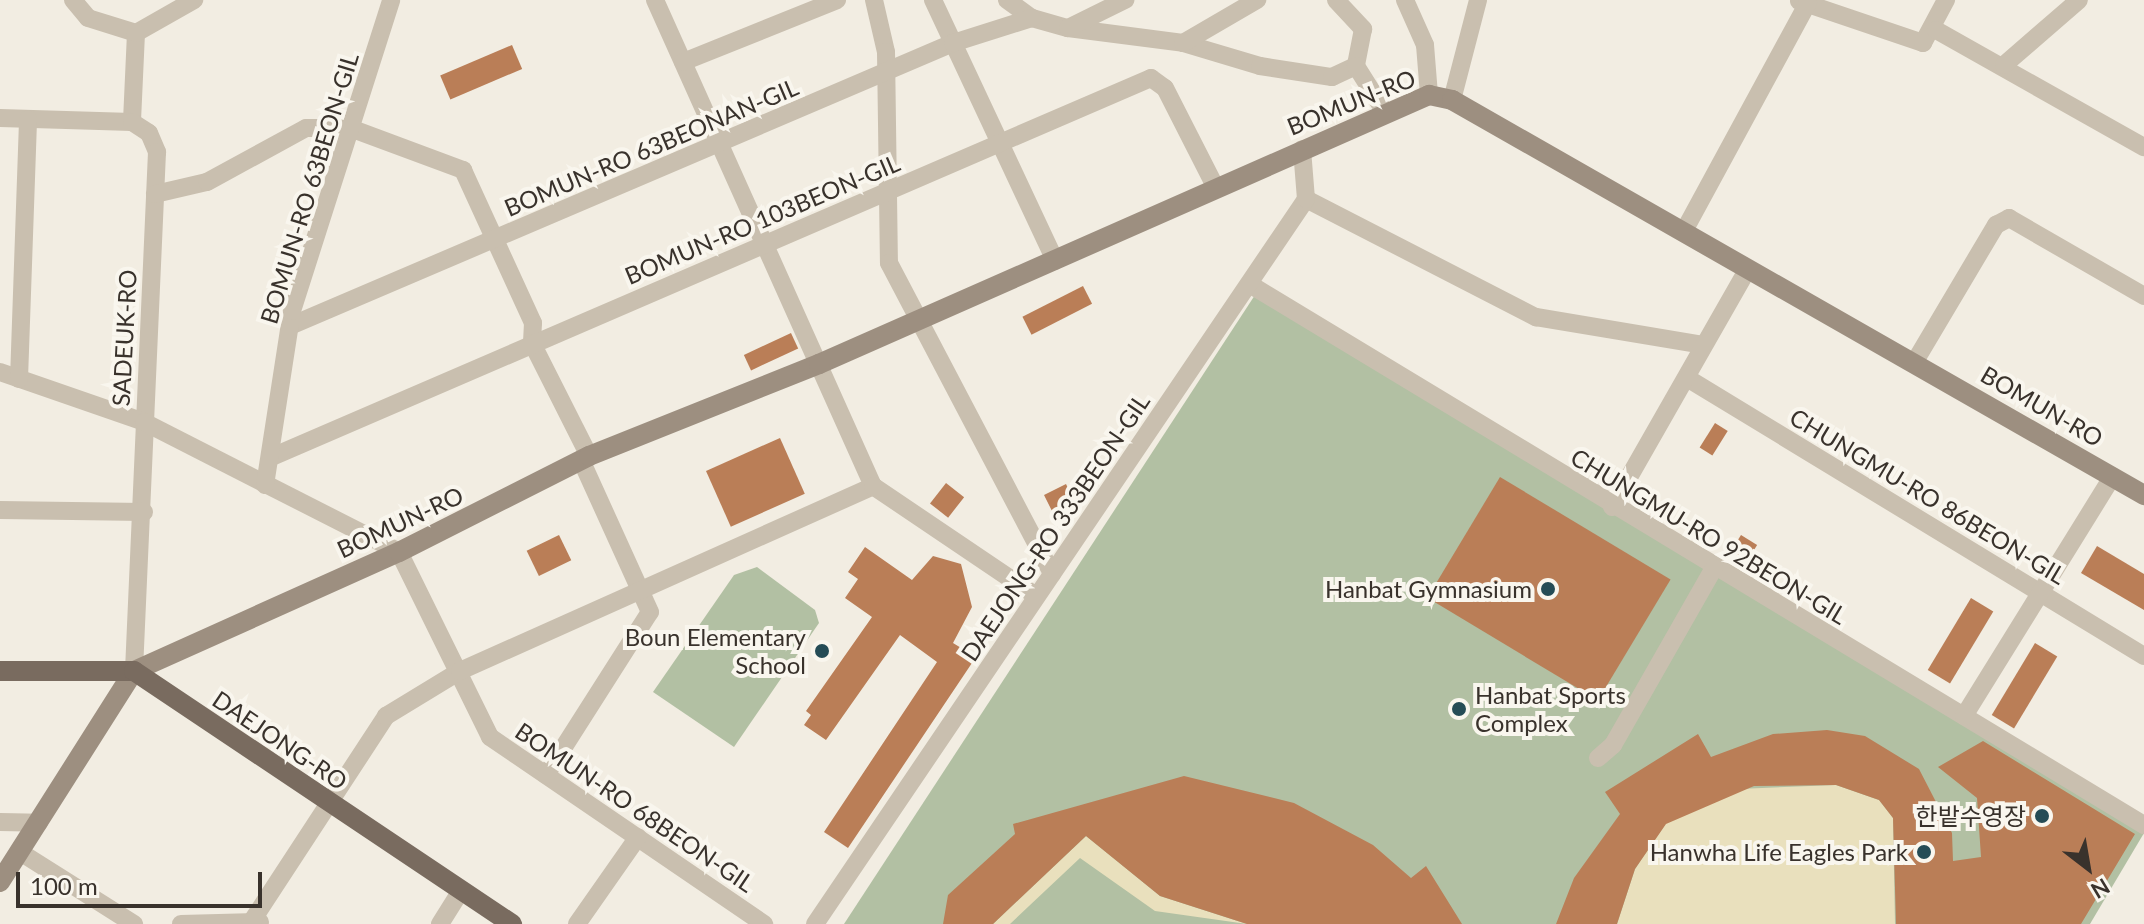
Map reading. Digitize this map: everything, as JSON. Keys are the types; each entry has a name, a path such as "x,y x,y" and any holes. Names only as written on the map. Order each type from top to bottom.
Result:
{"main road":[{"name":"BOMUN-RO","path":"134,671 399,552 585,459 819,364 914,316 1055,261 1429,95 1452,100 2144,495"},
{"path":"0,671 134,671"},
{"path":"0,882 134,671"},
{"name":"DAEJONG-RO","path":"134,671 512,924"}],"street":[{"path":"73,0 88,18 136,33 194,0"},
{"name":"BOMUN-RO 63BEON-GIL","path":"265,485 274,456 290,326 391,0"},
{"path":"655,0 873,486 1036,596"},
{"path":"683,62 837,0"},
{"path":"874,0 886,71 889,263 914,316 1052,574"},
{"path":"933,0 1055,261"},
{"path":"1007,0 1032,18 1068,28 1183,43 1332,77 1356,66"},
{"path":"1068,28 1125,0"},
{"path":"1183,43 1257,0"},
{"path":"1336,0 1363,29 1356,66 1385,112"},
{"path":"1405,0 1425,45 1429,95"},
{"path":"1452,100 1478,0"},
{"path":"1684,231 1802,2 1923,43 1936,30 1946,0"},
{"path":"2004,65 2079,0"},
{"name":"BOMUN-RO 63BEONAN-GIL","path":"290,326 953,43 1032,18"},
{"path":"1936,30 2004,65 2144,147"},
{"path":"0,118 132,122 136,33"},
{"name":"BOMUN-RO 103BEON-GIL","path":"274,456 1151,78 1165,88 1216,188"},
{"path":"19,379 28,119"},
{"name":"SADEUK-RO","path":"132,122 149,133 157,152 144,422 144,512 134,671"},
{"path":"155,194 207,182 306,128 350,128 463,170 533,323 532,343 650,612 640,635 546,775"},
{"path":"1302,149 1306,199 1536,317 1703,345"},
{"name":"DAEJONG-RO 333BEON-GIL","path":"815,924 1251,285 1306,199"},
{"path":"1914,363 1992,240 1996,225 2009,218 2144,296"},
{"path":"1612,507 1748,269"},
{"name":"CHUNGMU-RO 92BEON-GIL","path":"1251,285 1612,507 2144,825"},
{"path":"0,372 144,422 399,552"},
{"name":"CHUNGMU-RO 86BEON-GIL","path":"1687,378 2144,656"},
{"path":"1964,716 2113,476"},
{"path":"181,924 255,922 327,803 386,716 460,671 639,588 873,486"},
{"path":"0,510 144,512"},
{"name":"BOMUN-RO 68BEON-GIL","path":"399,552 490,737 764,924"},
{"path":"1598,758 1613,745 1714,568"},
{"path":"0,822 39,823"},
{"path":"577,924 638,837"},
{"path":"20,852 134,924"},
{"path":"440,924 461,891"}],"green space":[{"name":"Hanbat Sports Complex","path":"1255,295 2144,833 2090,924 844,924"},
{"path":"757,567 815,610 819,623 734,747 653,692 734,575"}],"sand":[{"path":"1836,785 1879,800 1893,818 1895,924 1617,924 1635,869 1666,823 1738,789"},
{"path":"1086,836 1160,896 1247,924 1155,911 1080,858 1010,924 993,924"}],"building":[{"path":"512,45 522,69 450,99 440,75"},
{"path":"1083,286 1092,304 1031,335 1022,317"},
{"path":"791,333 798,348 751,370 744,355"},
{"path":"1715,423 1728,431 1712,456 1700,448"},
{"path":"780,438 805,494 731,527 706,471"},
{"name":"Hanbat Gymnasium","path":"1500,477 1671,579 1598,700 1427,598"},
{"path":"946,483 964,497 948,518 930,503"},
{"path":"1066,484 1076,505 1069,509 1073,518 1059,525 1044,495"},
{"path":"559,535 571,560 539,576 527,551"},
{"path":"1741,535 1757,545 1743,568 1727,558"},
{"path":"2097,546 2144,574 2144,610 2081,573"},
{"path":"865,547 912,580 933,556 961,564 972,607 953,643 976,657 848,848 824,832 937,662 900,635 826,740 804,725 811,715 806,711 872,617 845,598 858,579 848,572"},
{"path":"1971,598 1993,611 1950,683 1928,670"},
{"path":"2035,643 2057,656 2014,728 1992,715"},
{"path":"1827,730 1865,736 1919,769 1952,833 1953,861 1981,857 1977,798 1938,767 1983,741 2135,834 2081,924 1896,924 1893,818 1879,800 1836,785 1754,786 1666,824 1635,869 1617,924 1556,924 1574,878 1620,814 1605,792 1698,734 1711,757 1773,734"},
{"path":"1184,776 1294,803 1373,845 1411,878 1426,866 1462,924 1247,924 1160,896 1086,836 993,924 943,924 948,895 1015,834 1013,824"}],"place":[{"name":"Hanbat Gymnasium","path":"1548,589"},
{"name":"Boun Elementary School","path":"822,651"},
{"name":"Hanbat Sports Complex","path":"1459,709"},
{"name":"한밭수영장","path":"2042,816"},
{"name":"Hanwha Life Eagles Park","path":"1924,852"}]}
